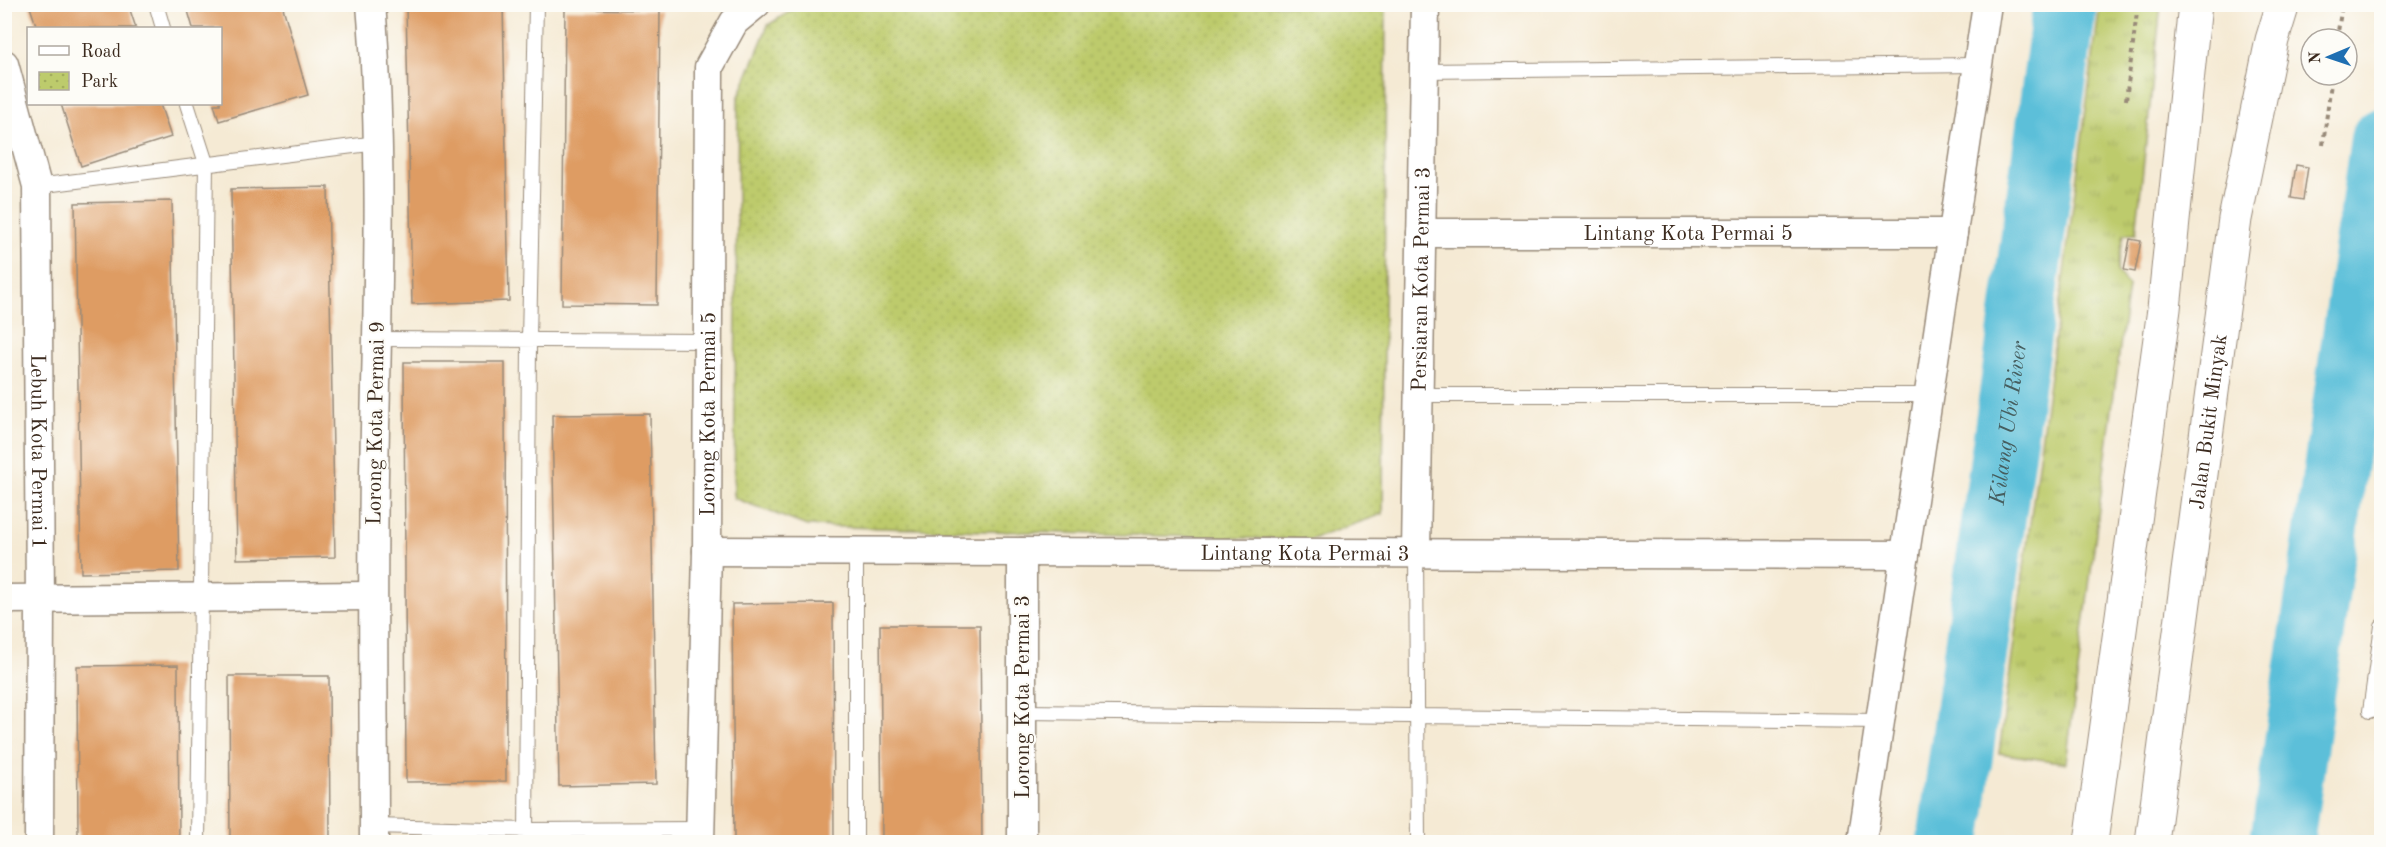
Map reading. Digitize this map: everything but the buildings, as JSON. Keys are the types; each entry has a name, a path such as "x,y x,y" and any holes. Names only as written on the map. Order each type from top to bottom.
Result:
{"main road":[{"path":"2091,843 2164,309 2195,4"},
{"path":"2272,40 2273,4"},
{"name":"Jalan Bukit Minyak","path":"2152,843 2235,219 2272,40 2283,4"}],"street":[{"name":"Lorong Kota Permai 9","path":"371,4 377,84 377,339 372,596 374,834"},
{"name":"Lorong Kota Permai 5","path":"700,836 707,551 706,341 709,67 734,22 756,4"},
{"name":"Persiaran Kota Permai 3","path":"1416,552 1425,4"},
{"path":"1862,843 1987,4"},
{"name":"Lebuh Kota Permai 1","path":"4,64 37,186 39,843"},
{"name":"Lintang Kota Permai 5","path":"1422,233 1953,233"},
{"name":"Lintang Kota Permai 3","path":"707,551 1905,555"},
{"name":"Lorong Kota Permai 3","path":"1022,552 1022,843"},
{"path":"4,599 372,596"}],"lane":[{"path":"156,4 163,27"},
{"path":"526,836 529,340 536,4"},
{"path":"1424,70 1978,65"},
{"path":"187,105 206,163 198,843"},
{"path":"37,186 377,143"},
{"path":"377,339 706,341"},
{"path":"1419,394 1929,394"},
{"path":"856,552 856,843"},
{"path":"1416,552 1419,843"},
{"path":"2370,711 2382,626"},
{"path":"1022,712 1880,721"},
{"path":"374,834 700,836"}],"path":[{"path":"2126,100 2138,4"},
{"path":"2339,27 2342,4"},
{"path":"2323,145 2330,87"}],"green space":[{"path":"802,4 1386,5 1383,514 1309,540 807,526 734,498 738,99 768,25"},
{"path":"2100,5 2161,5 2136,233 2124,234 2117,271 2128,286 2066,763 1999,753"}],"waterway":[{"name":"Kilang Ubi River","path":"1949,842 2065,4"},
{"path":"2282,842 2382,140"}]}
